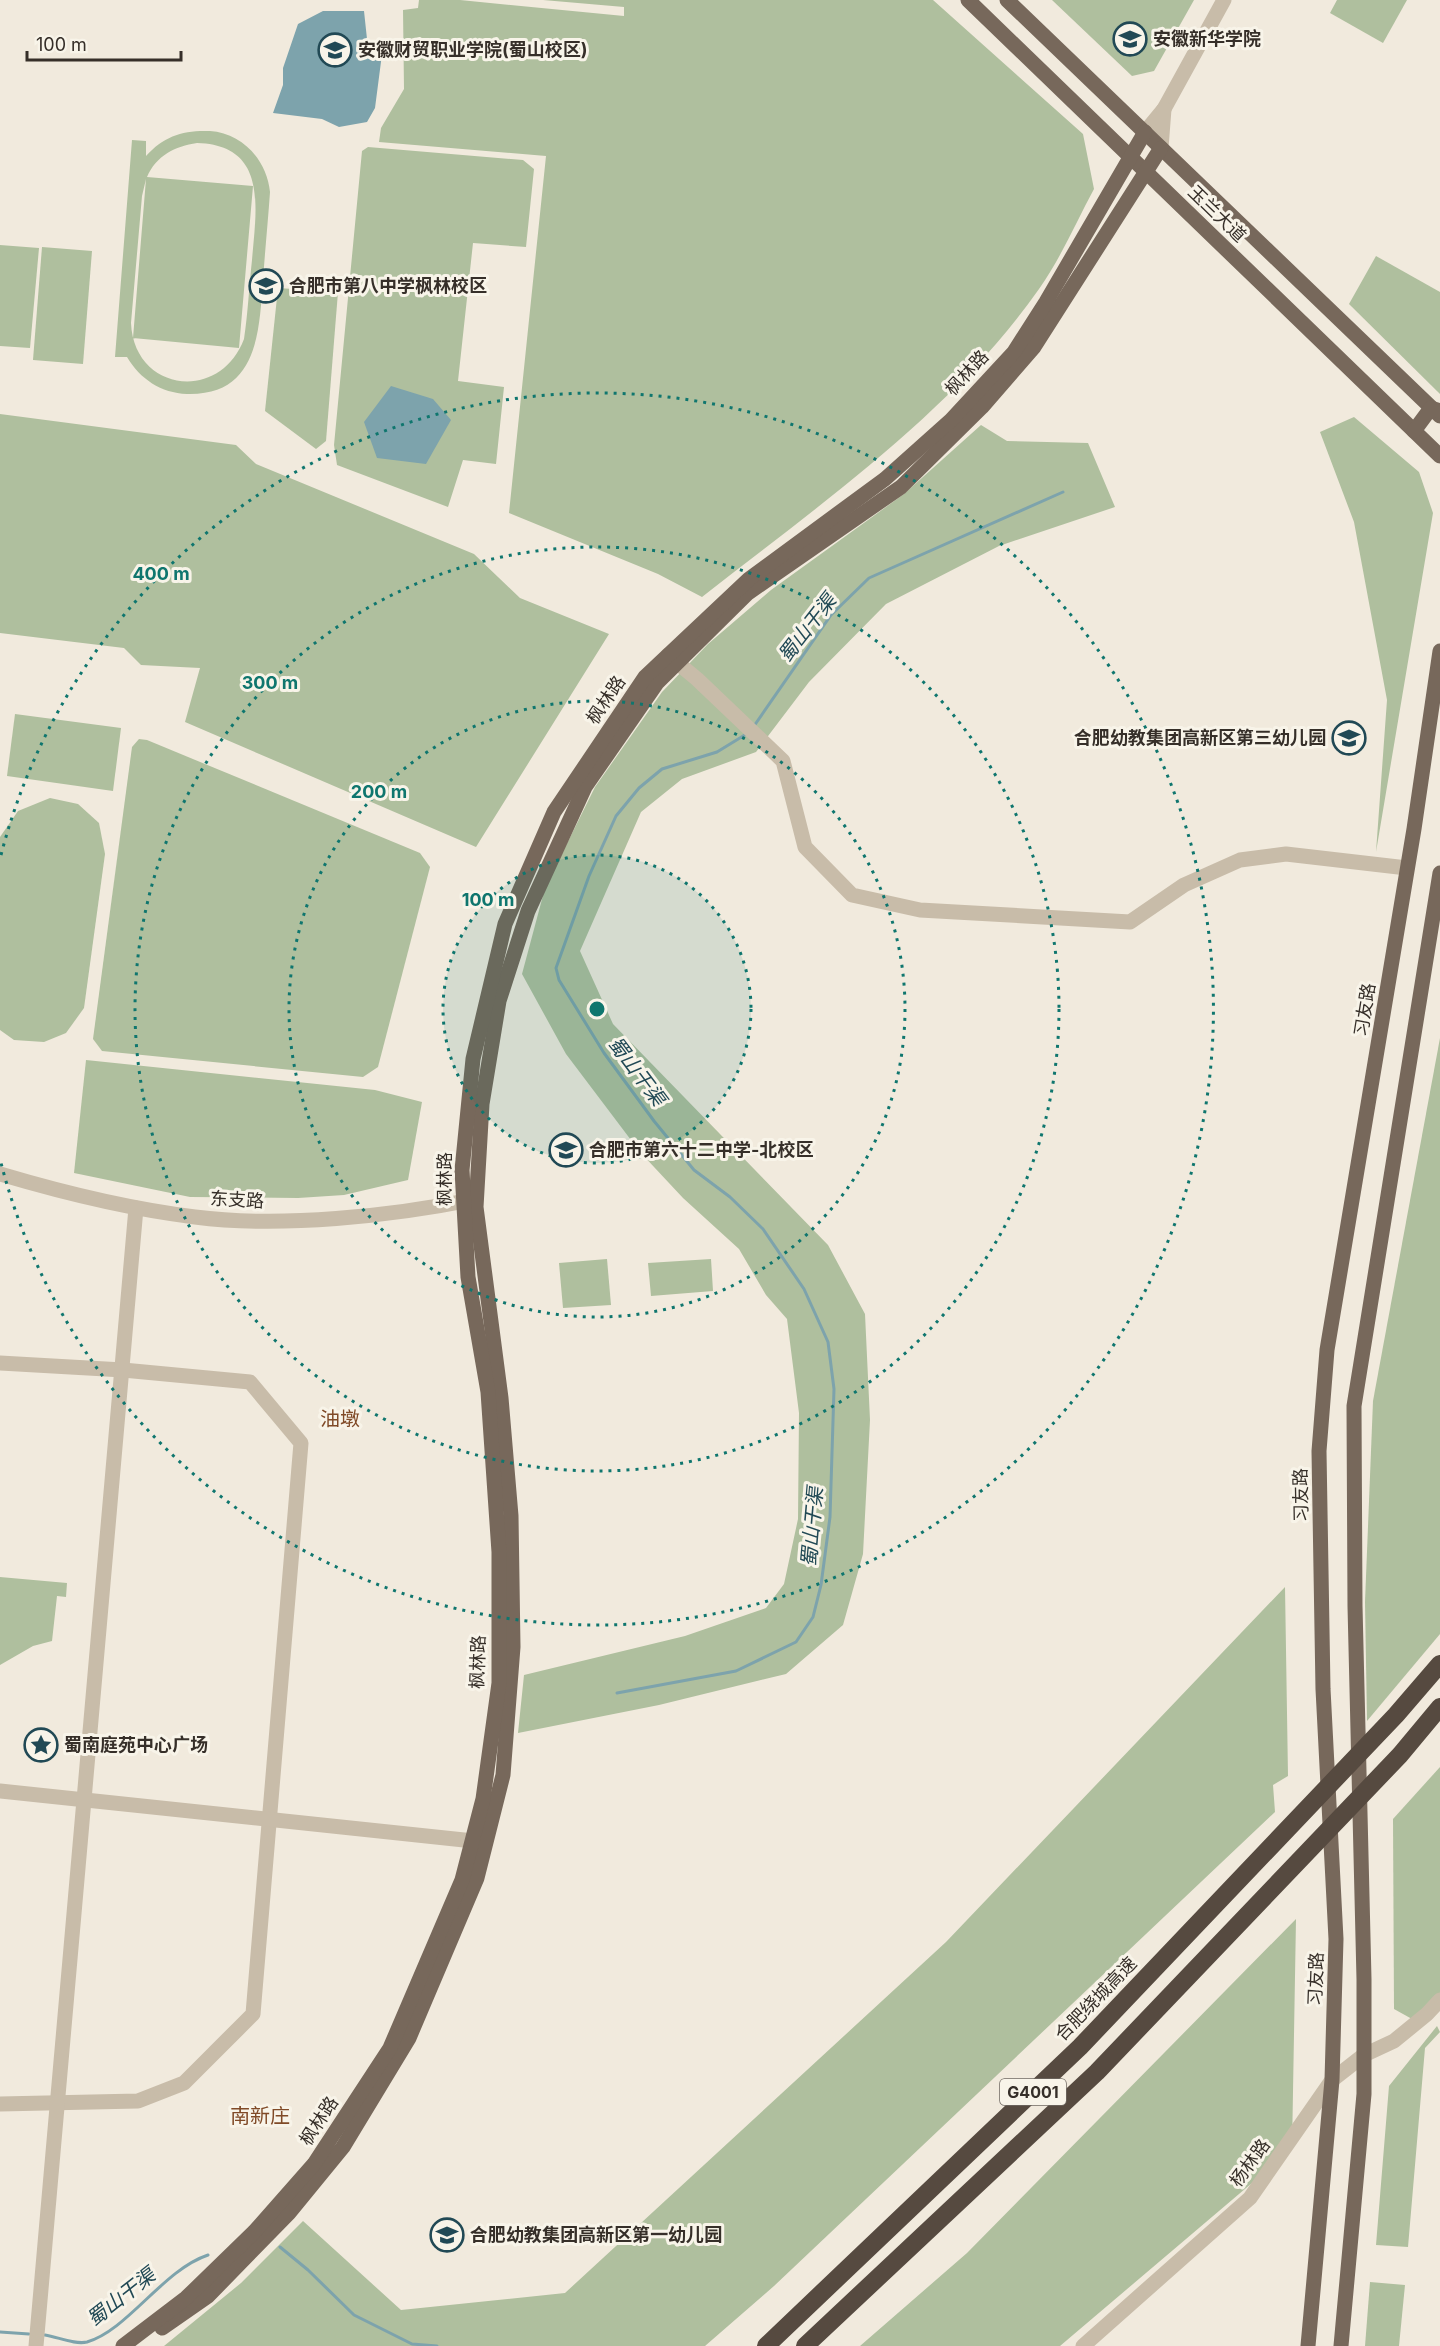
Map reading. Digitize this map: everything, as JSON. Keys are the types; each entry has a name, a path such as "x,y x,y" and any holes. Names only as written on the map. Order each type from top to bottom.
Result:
{"highway":[{"name":"合肥绕城高速","path":"766,2346 1080,2047 1396,1715 1440,1664"},
{"name":"G4001","path":"805,2346 1097,2072 1400,1755 1440,1707"}],"main road":[{"name":"玉兰大道","path":"968,0 1436,452"},
{"name":"玉兰大道","path":"1007,0 1437,412"},
{"name":"枫林路","path":"123,2346 186,2298 254,2232 314,2164 390,2049 479,1842 504,1764 513,1647 511,1516 501,1398 470,1200 482,1104 499,1001 528,911 585,788 672,659 749,579 885,479 951,420 1014,352 1145,132"},
{"name":"枫林路","path":"672,659 748,593 901,487 982,407 1034,347 1161,148"},
{"path":"1414,431 1437,412"},
{"path":"1436,452 1440,464"},
{"name":"习友路","path":"1308,2346 1332,2080 1336,1939 1323,1689 1319,1451 1328,1350 1440,651"},
{"path":"1341,2346 1364,2094 1355,1606 1354,1406 1440,873"},
{"name":"枫林路","path":"138,2346 208,2296 288,2213 343,2147 409,2038 477,1878 479,1842"}],"street":[{"path":"1145,132 1164,109 1224,0"},
{"path":"1161,148 1164,109"},
{"path":"672,659 783,761 805,847 852,895 920,910 1130,922 1184,885 1240,860 1286,854 1407,868"},
{"name":"东支路","path":"0,1174 55,1190 136,1208 198,1218 292,1222 470,1200"},
{"path":"36,2346 136,1208"},
{"path":"0,1363 123,1370 250,1382 301,1443 253,2014 184,2083 138,2101 0,2104"},
{"path":"0,1791 479,1842"},
{"name":"杨林路","path":"1083,2346 1250,2198 1332,2080 1364,2055 1394,2041 1428,2014 1440,2000"}],"green space":[{"path":"419,0 460,0 624,16 624,7 543,0 933,0 1083,134 1094,189 1039,289 1005,334 967,376 882,455 702,597 658,574 509,513 546,156 379,142 381,128 404,89 403,10 418,8"},
{"name":"安徽新华学院","path":"1052,0 1194,0 1154,71 1132,76"},
{"path":"1337,0 1407,0 1383,43 1330,13"},
{"path":"200,131 222,133 251,150 264,169 270,192 259,320 250,357 241,373 228,384 210,392 187,394 160,388 138,372 127,357 115,357 132,140 146,141 146,156 167,139 183,133","holes":["197,143 220,147 237,155 247,168 253,184 255,221 244,339 239,348 253,186 147,177 156,163 167,153","146,179 133,334 131,323 142,196","134,338 239,348 232,360 217,373 198,380 180,381 162,375 147,364"]},
{"path":"368,147 523,160 534,169 526,247 473,243 458,381 504,387 496,464 463,460 448,507 337,465 334,445 362,151"},
{"path":"0,245 39,248 30,348 0,346"},
{"path":"42,247 92,251 83,364 33,360"},
{"path":"1376,256 1440,292 1440,394 1349,304"},
{"path":"278,288 338,292 326,441 316,449 265,411"},
{"path":"0,414 236,445 256,464 474,554 520,598 609,634 476,847 185,722 200,668 141,665 124,648 0,633"},
{"path":"1354,417 1419,472 1433,513 1376,852 1387,700 1354,522 1320,432"},
{"path":"981,425 1007,441 1088,443 1115,507 999,546 886,604 809,682 756,752 682,779 641,812 580,951 613,1024 828,1245 865,1314 870,1420 863,1554 843,1625 786,1674 659,1705 518,1733 524,1675 685,1636 766,1608 784,1584 798,1519 799,1413 787,1319 766,1295 739,1249 683,1198 640,1152 566,1054 522,974 545,888 595,787 662,692 708,644 771,590 904,494"},
{"path":"15,714 121,728 113,791 7,776"},
{"path":"139,739 147,740 420,853 430,867 378,1067 363,1077 102,1051 93,1039 132,747"},
{"path":"50,798 78,804 99,823 105,854 84,1008 66,1033 44,1042 14,1040 0,1030 0,837 18,811"},
{"path":"1440,1038 1440,1634 1367,1721 1365,1602 1373,1401"},
{"path":"86,1060 375,1090 422,1102 408,1180 344,1195 298,1198 190,1197 74,1173"},
{"path":"607,1259 611,1305 563,1308 559,1263"},
{"path":"711,1259 713,1291 651,1296 648,1263"},
{"path":"0,1577 67,1583 66,1597 57,1596 52,1641 33,1646 0,1665"},
{"path":"1285,1587 1288,1776 1273,1785 1275,1812 774,2286 705,2346 164,2346 241,2283 303,2221 401,2310 565,2293 946,1942"},
{"path":"1440,1767 1440,1995 1412,2019 1394,2009 1393,1819"},
{"path":"1296,1919 1292,2149 1060,2346 860,2346 967,2253"},
{"path":"1437,2026 1440,2032 1425,2048 1408,2247 1376,2245 1389,2086"},
{"path":"1370,2282 1405,2285 1399,2346 1365,2346"}],"water":[{"path":"323,11 364,11 367,39 382,54 375,108 367,122 339,127 322,119 273,113 283,85 283,68 298,24"},
{"path":"391,386 433,399 451,420 426,464 377,458 364,422"}],"waterway":[{"name":"蜀山干渠","path":"754,726 831,615 869,578 1063,492"},
{"name":"蜀山干渠","path":"617,1693 736,1671 796,1642 813,1617 821,1585 830,1517 834,1389 828,1342 804,1289 763,1229 730,1197 694,1170 654,1121 604,1053 559,980 556,968 589,876 616,816 639,788 662,769 717,752 748,733"},
{"name":"蜀山干渠","path":"280,2247 308,2270 354,2315 412,2344 437,2346"},
{"name":"蜀山干渠","path":"45,2335 82,2343 102,2335 117,2325 176,2273 208,2255"},
{"name":"蜀山干渠","path":"0,2332 29,2334"}],"place":[{"name":"安徽新华学院","path":"1130,39"},
{"name":"安徽财贸职业学院(蜀山校区)","path":"335,50"},
{"name":"合肥市第八中学枫林校区","path":"266,286"},
{"name":"合肥幼教集团高新区第三幼儿园","path":"1349,738"},
{"name":"合肥市第六十二中学-北校区","path":"566,1150"},
{"name":"蜀南庭苑中心广场","path":"41,1745"},
{"name":"合肥幼教集团高新区第一幼儿园","path":"447,2235"}],"district":[{"name":"油墩","path":"340,1419"},
{"name":"南新庄","path":"260,2116"}]}
